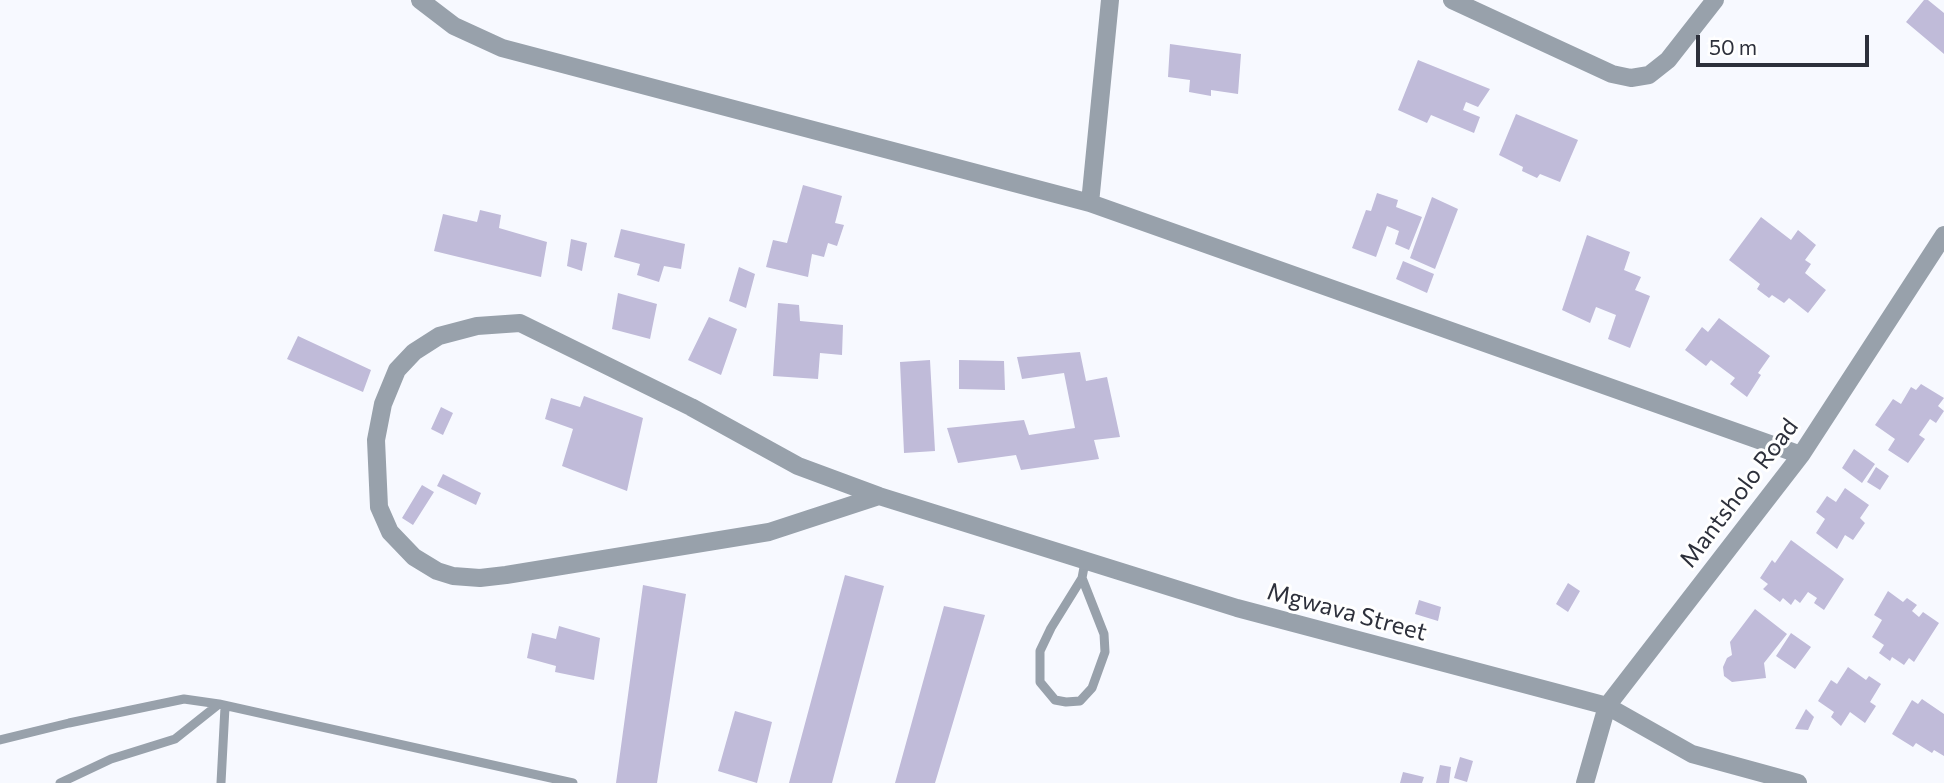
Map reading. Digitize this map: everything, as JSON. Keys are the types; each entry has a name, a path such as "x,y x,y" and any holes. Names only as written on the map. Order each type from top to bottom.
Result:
{"street":[{"path":"420,0 454,26 502,48 1090,203 1801,455"},
{"path":"1090,203 1110,0"},
{"path":"1451,0 1612,74 1631,78 1648,75 1668,60 1715,0"},
{"name":"Mantsholo Road","path":"1585,783 1607,706 1801,455 1944,235"},
{"name":"Mgwava Street","path":"879,496 769,532 506,575 480,578 453,576 437,571 414,557 390,532 379,507 376,440 383,404 397,370 414,352 439,336 477,326 520,323 691,407 798,466 1084,570 1607,706 1692,754 1798,783"}],"lane":[{"path":"1084,570 1104,634 1105,652 1092,688 1080,701 1066,702 1055,700 1040,682 1040,651 1084,570"},
{"path":"0,740 184,699 573,783"},
{"path":"60,783 111,759 175,739 222,706"},
{"path":"221,783 222,706"}],"building":[{"path":"1924,0 1928,0 1944,13 1944,54 1906,22"},
{"path":"1170,44 1241,54 1238,94 1211,90 1211,96 1189,92 1190,80 1168,77"},
{"path":"1418,60 1490,89 1478,107 1466,102 1463,110 1480,117 1474,133 1431,115 1427,123 1398,110"},
{"path":"1516,114 1578,140 1560,182 1540,174 1537,178 1522,171 1523,167 1499,155"},
{"path":"803,185 842,196 835,223 844,225 837,246 828,243 824,257 812,254 808,277 766,267 773,240 787,243"},
{"path":"1377,193 1398,200 1396,207 1422,217 1409,250 1395,244 1399,231 1387,226 1376,257 1352,248 1366,210 1371,211"},
{"path":"1432,197 1458,209 1435,269 1410,258"},
{"path":"480,210 501,215 499,228 547,242 541,277 434,251 443,214 477,222"},
{"path":"1761,217 1791,240 1798,230 1816,245 1805,260 1811,264 1805,273 1826,290 1808,313 1789,298 1784,303 1772,295 1769,298 1757,289 1760,284 1729,260"},
{"path":"621,229 685,244 681,269 664,266 659,282 637,275 640,264 614,257"},
{"path":"1587,235 1630,252 1624,270 1641,277 1635,290 1650,296 1630,348 1608,339 1616,315 1596,307 1590,323 1562,310"},
{"path":"571,239 587,243 582,271 567,266"},
{"path":"1403,261 1434,274 1427,293 1396,279"},
{"path":"739,267 755,274 746,308 729,301"},
{"path":"618,293 657,304 650,339 612,329"},
{"path":"778,303 799,305 800,321 843,325 842,355 820,353 818,379 773,376"},
{"path":"709,317 737,329 721,375 688,360"},
{"path":"1719,318 1770,356 1758,373 1761,375 1747,397 1730,384 1735,378 1711,360 1706,366 1685,350 1702,327 1708,332"},
{"path":"298,336 371,370 363,392 287,359"},
{"path":"1080,352 1086,381 1107,377 1120,437 1094,440 1099,459 1021,470 1016,455 958,463 947,428 1024,420 1029,435 1075,428 1064,373 1022,379 1017,357"},
{"path":"930,360 935,451 904,453 900,362"},
{"path":"959,360 1004,361 1005,390 959,389"},
{"path":"1921,384 1944,398 1938,406 1944,411 1936,423 1930,419 1919,435 1925,439 1908,463 1888,450 1895,439 1875,425 1893,399 1901,404 1911,387 1916,390"},
{"path":"584,396 643,418 627,491 562,466 573,429 545,419 551,398 580,407"},
{"path":"441,407 453,413 443,435 431,429"},
{"path":"1854,449 1875,464 1862,483 1842,468"},
{"path":"1876,467 1889,476 1880,490 1867,482"},
{"path":"443,474 481,493 476,505 437,486"},
{"path":"422,485 434,492 413,525 402,518"},
{"path":"1845,488 1869,505 1860,518 1865,523 1853,540 1845,535 1837,549 1816,533 1825,519 1816,512 1827,496 1836,502"},
{"path":"1791,540 1844,579 1824,610 1814,603 1817,598 1808,592 1800,603 1795,599 1791,605 1783,598 1780,602 1763,589 1768,584 1760,578 1772,560 1775,563"},
{"path":"845,575 884,586 832,783 789,783"},
{"path":"1568,583 1580,591 1568,612 1556,604"},
{"path":"643,585 686,594 657,783 616,783"},
{"path":"1888,591 1903,602 1907,598 1917,605 1912,611 1919,617 1923,612 1939,623 1914,662 1909,658 1904,665 1892,657 1890,661 1879,653 1884,645 1872,637 1882,620 1874,615"},
{"path":"1419,600 1441,607 1438,621 1415,614"},
{"path":"944,606 985,615 935,783 895,783"},
{"path":"1755,609 1787,634 1764,663 1766,678 1732,682 1724,676 1723,667 1727,658 1732,655 1730,642"},
{"path":"559,626 600,638 594,680 555,672 556,666 527,658 532,633 556,639"},
{"path":"1791,633 1811,647 1795,669 1776,656"},
{"path":"1848,667 1866,680 1869,676 1881,684 1870,702 1876,706 1865,723 1850,712 1841,726 1831,717 1834,712 1818,701 1831,680 1837,684"},
{"path":"1922,699 1944,714 1944,756 1934,750 1932,753 1916,743 1913,747 1892,734 1912,700 1918,704"},
{"path":"1806,709 1814,717 1808,730 1795,729"},
{"path":"735,711 772,722 757,783 718,771"},
{"path":"1460,757 1473,761 1467,782 1454,778"},
{"path":"1440,765 1451,767 1449,783 1436,783"},
{"path":"1403,772 1424,777 1422,783 1400,783"}]}
